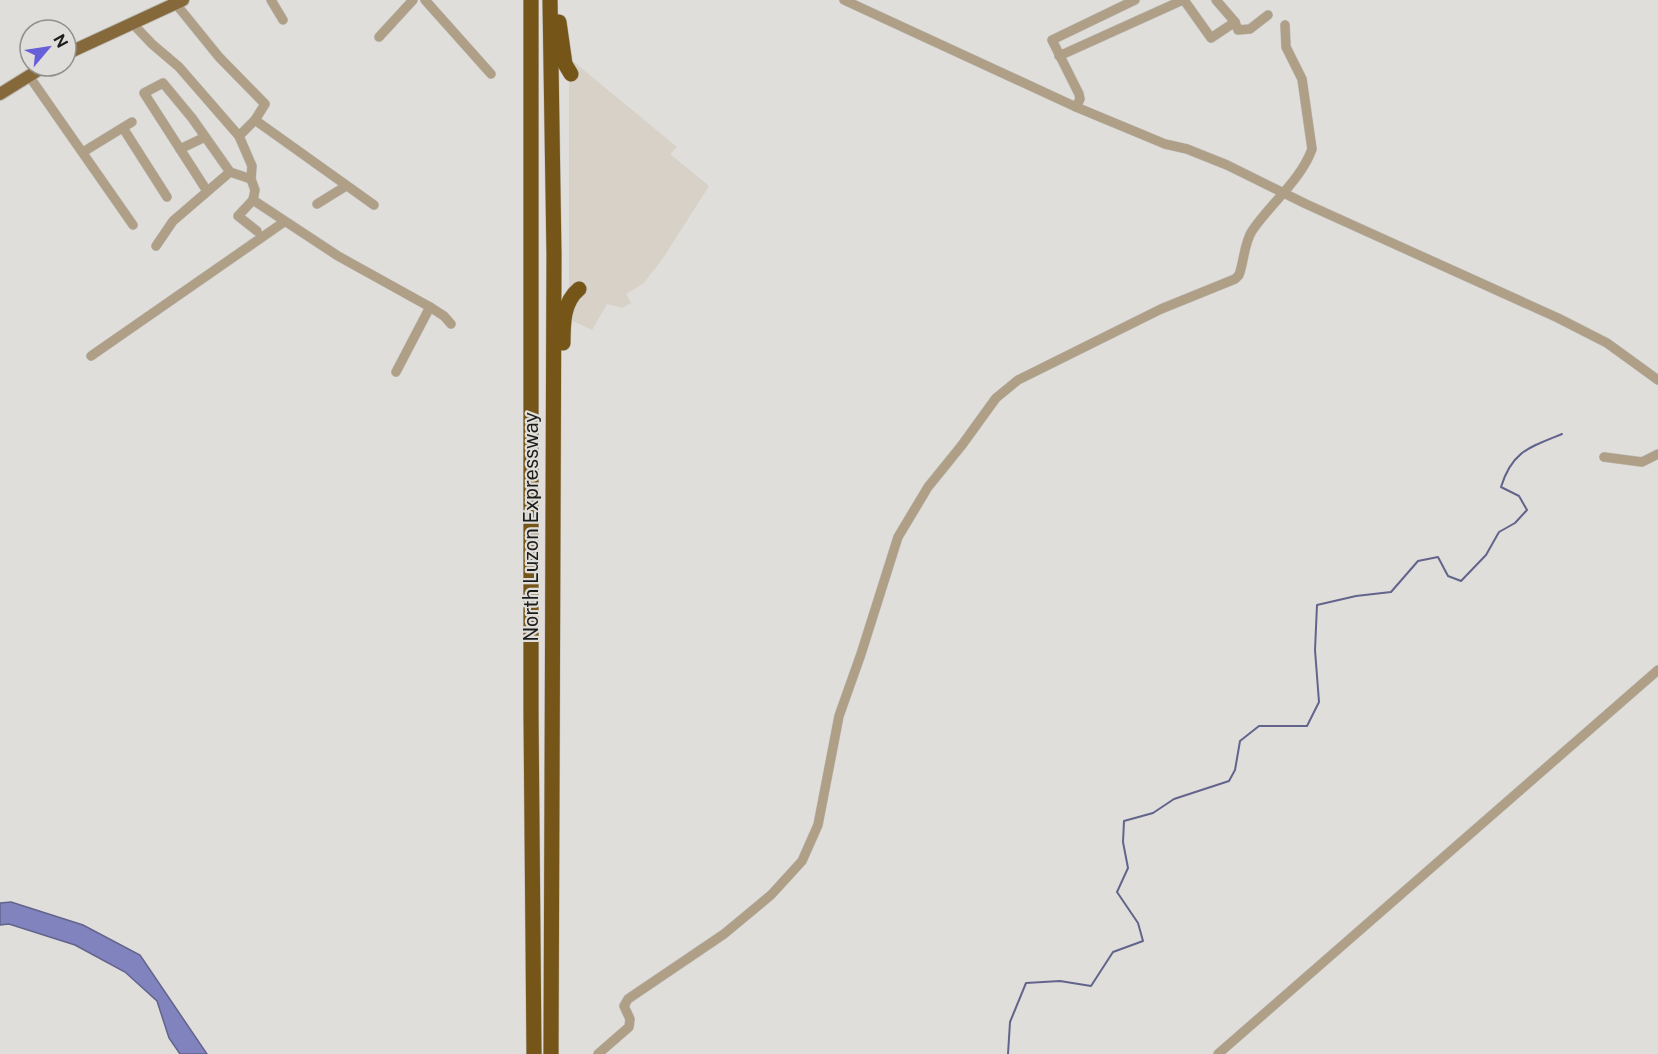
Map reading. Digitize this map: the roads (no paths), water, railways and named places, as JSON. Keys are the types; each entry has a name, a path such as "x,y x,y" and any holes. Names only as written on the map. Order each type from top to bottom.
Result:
{"highway":[{"name":"North Luzon Expressway","path":"531,0 531,725 534,1054"},
{"name":"North Luzon Expressway","path":"550,0 554,255 551,1054"},
{"path":"559,0 561,46 565,64 571,74"},
{"path":"552,513 559,463 564,323 567,304 572,295 579,290"}],"main road":[{"path":"78,49 179,2"},
{"path":"0,94 26,78"}],"street":[{"path":"271,0 283,20"},
{"path":"379,37 413,0"},
{"path":"424,0 491,74"},
{"path":"844,0 1076,107 1165,144 1187,149 1227,165 1306,204 1485,283 1607,343 1658,380"},
{"path":"1076,107 1080,99 1079,94 1052,40 1135,0"},
{"path":"1059,56 1183,0 1211,39 1235,22"},
{"path":"1216,0 1235,22 1238,30 1245,30 1268,15"},
{"path":"179,2 219,57 266,104 255,120 239,136"},
{"path":"133,24 185,73 239,136 252,166 251,179 255,190 253,200 238,216 257,231"},
{"path":"598,1054 629,1027 630,1019 624,1006 628,999 724,934 771,895 802,861 818,825 838,716 861,654 898,537 928,486 962,445 996,398 1018,380 1161,309 1237,278 1251,232 1284,192 1312,149 1302,79 1286,47 1285,25"},
{"path":"30,78 133,225"},
{"path":"207,191 144,93 163,82 230,172 251,179"},
{"path":"255,120 374,205"},
{"path":"83,152 132,122"},
{"path":"123,128 167,197"},
{"path":"180,149 205,137"},
{"path":"156,246 173,221 230,172"},
{"path":"317,204 346,186"},
{"path":"253,200 338,256 430,307 444,316 451,324"},
{"path":"91,356 284,222"},
{"path":"396,372 430,307"},
{"path":"1604,456 1642,462 1658,454"},
{"path":"1218,1054 1658,670"}],"water":[{"path":"11,902 83,925 140,955 207,1054 180,1054 169,1038 157,1001 125,972 75,945 9,924 0,925 0,903"}],"waterway":[{"path":"1008,1054 1010,1022 1026,983 1060,981 1091,986 1113,952 1143,941 1138,923 1117,892 1128,868 1123,842 1124,821 1153,813 1174,799 1229,781 1235,770 1240,741 1259,726 1307,726 1319,702 1315,650 1317,605 1356,596 1391,592 1418,561 1438,557 1448,576 1461,581 1486,555 1499,532 1515,523 1527,510 1519,496 1501,487 1511,465 1532,447 1562,434"}]}
